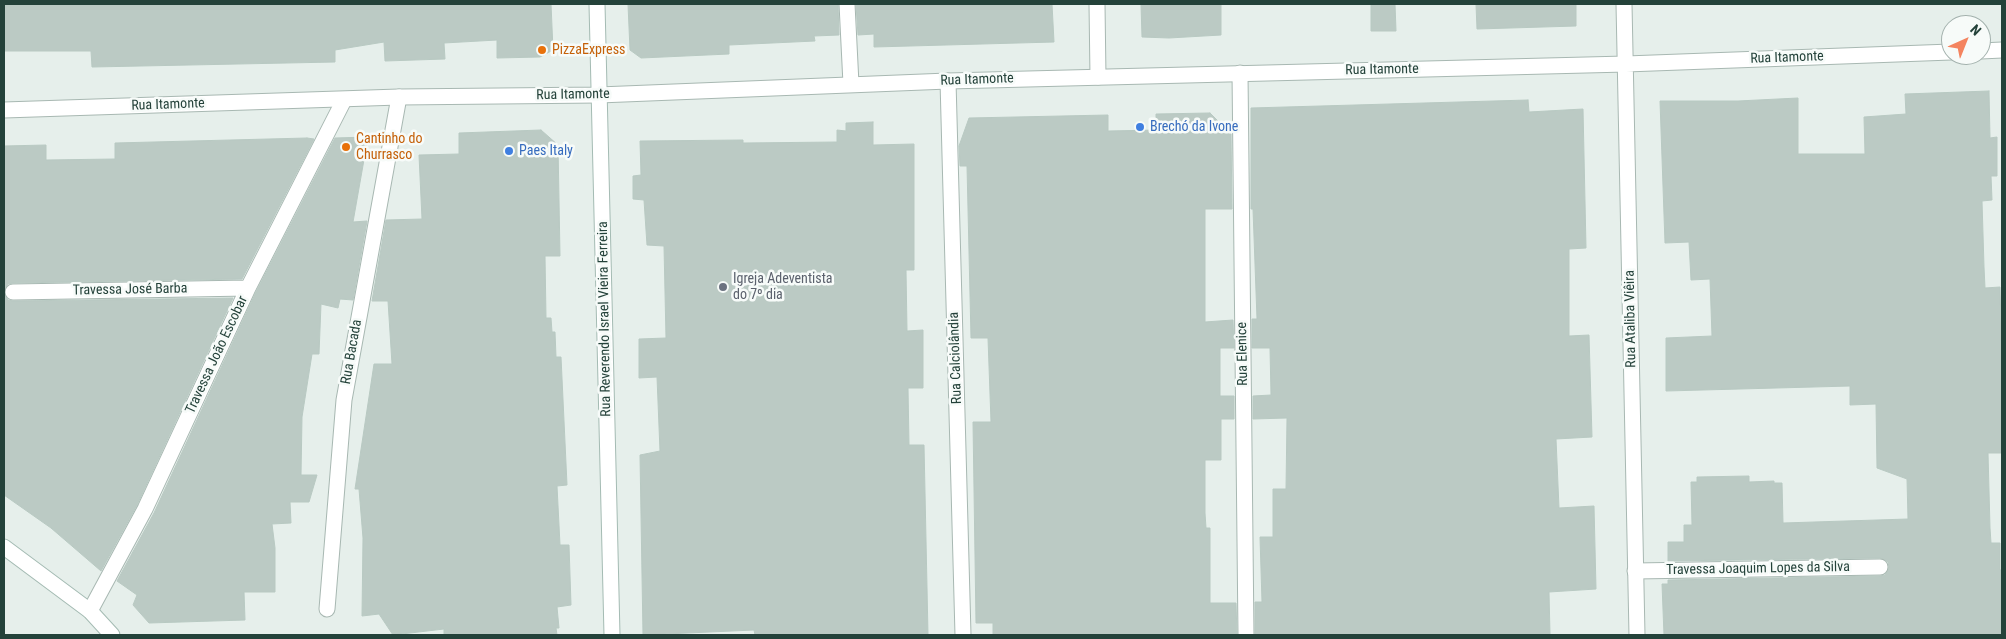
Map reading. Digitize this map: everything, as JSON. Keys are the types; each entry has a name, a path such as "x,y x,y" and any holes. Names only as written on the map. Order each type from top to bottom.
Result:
{"street":[{"name":"Rua Reverendo Israel Vieira Ferreira","path":"597,4 612,635"},
{"path":"847,4 850,84"},
{"path":"1097,4 1098,77"},
{"name":"Rua Ataliba Viêira","path":"1624,4 1637,635"},
{"name":"Rua Itamonte","path":"4,110 399,97 599,95 850,84 1626,64 1941,52"},
{"name":"Rua Elenice","path":"1240,73 1246,635"},
{"name":"Rua Calciolândia","path":"948,81 963,635"},
{"name":"Rua Bacada","path":"327,609 344,400 399,97"},
{"name":"Travessa João Escobar","path":"90,611 145,509 248,288 344,100"},
{"name":"Travessa José Barba","path":"13,292 248,288"},
{"path":"4,546 90,611 112,635"},
{"name":"Travessa Joaquim Lopes da Silva","path":"1635,571 1880,567"}],"building":[{"path":"4,4 551,4 553,50 540,57 497,58 497,40 444,43 445,59 385,61 384,42 335,50 335,62 92,67 91,51 4,51"},
{"path":"628,4 838,4 839,35 814,36 815,41 729,45 729,54 641,58 630,50"},
{"path":"856,4 1052,4 1054,42 874,47 874,34 858,35"},
{"path":"1141,4 1221,4 1221,35 1169,38 1142,37"},
{"path":"1371,4 1395,4 1396,31 1371,31"},
{"path":"1476,4 1576,4 1576,26 1477,29"},
{"path":"1989,91 1990,138 1997,137 1997,176 1991,176 1992,200 1982,201 1984,267 1985,288 2000,287 2002,453 1988,453 1991,543 2000,543 2002,635 1664,635 1662,584 1668,584 1668,580 1880,576 1885,575 1889,567 1888,562 1880,558 1668,561 1668,542 1684,542 1684,525 1692,525 1691,482 1697,482 1697,477 1749,476 1749,482 1774,481 1774,483 1782,483 1783,523 1908,519 1907,479 1877,468 1876,404 1850,405 1850,386 1666,391 1666,338 1712,336 1710,279 1691,280 1689,242 1665,243 1660,101 1738,101 1798,98 1798,154 1865,154 1864,117 1906,114 1905,94"},
{"path":"1528,100 1529,112 1583,109 1586,248 1569,249 1569,336 1589,335 1592,437 1556,439 1559,508 1594,506 1596,589 1549,592 1550,635 1255,635 1255,602 1262,602 1260,537 1273,537 1273,489 1286,489 1287,418 1253,419 1253,396 1271,395 1270,348 1252,348 1252,319 1257,319 1253,209 1251,209 1251,108"},
{"path":"1210,113 1231,134 1232,209 1205,209 1205,322 1233,320 1234,348 1220,348 1220,396 1234,396 1234,419 1221,419 1221,460 1205,460 1205,513 1206,528 1210,528 1210,603 1236,603 1237,635 993,635 993,623 976,623 973,422 991,422 988,338 971,338 967,166 960,166 959,146 969,118 1108,115 1108,131 1156,130 1156,114"},
{"path":"873,122 873,145 914,144 914,270 906,270 907,331 923,330 923,388 908,388 909,445 924,445 928,635 755,635 754,630 643,635 640,455 660,451 657,377 639,378 639,339 666,338 664,246 647,245 644,200 633,199 633,176 641,175 640,141 743,140 743,143 837,142 837,130 846,131 846,123"},
{"path":"541,130 558,145 560,256 545,256 546,318 551,318 552,332 555,332 556,357 561,357 567,485 557,486 560,545 569,545 571,605 557,607 559,628 556,628 557,635 444,635 444,629 393,635 379,614 362,616 363,538 359,489 355,489 374,364 392,364 388,301 372,301 386,220 422,219 419,155 459,154 459,133"},
{"path":"368,137 353,222 367,221 353,300 340,299 338,308 321,304 319,354 312,354 302,417 301,475 317,475 309,502 290,502 291,523 272,524 275,548 275,592 244,592 245,620 149,623 133,605 137,595 117,581 154,513 256,292 335,138"},
{"path":"314,139 242,279 13,283 8,284 4,291 4,146 46,145 46,160 115,159 115,143"},
{"path":"4,293 8,300 13,301 233,298 137,505 101,571 51,528 4,495"}],"place":[{"name":"PizzaExpress","path":"542,50"},
{"name":"Brechó da Ivone","path":"1140,127"},
{"name":"Cantinho do Churrasco","path":"346,147"},
{"name":"Paes Italy","path":"509,151"},
{"name":"Igreja Adeventista do 7º dia","path":"723,287"}]}
